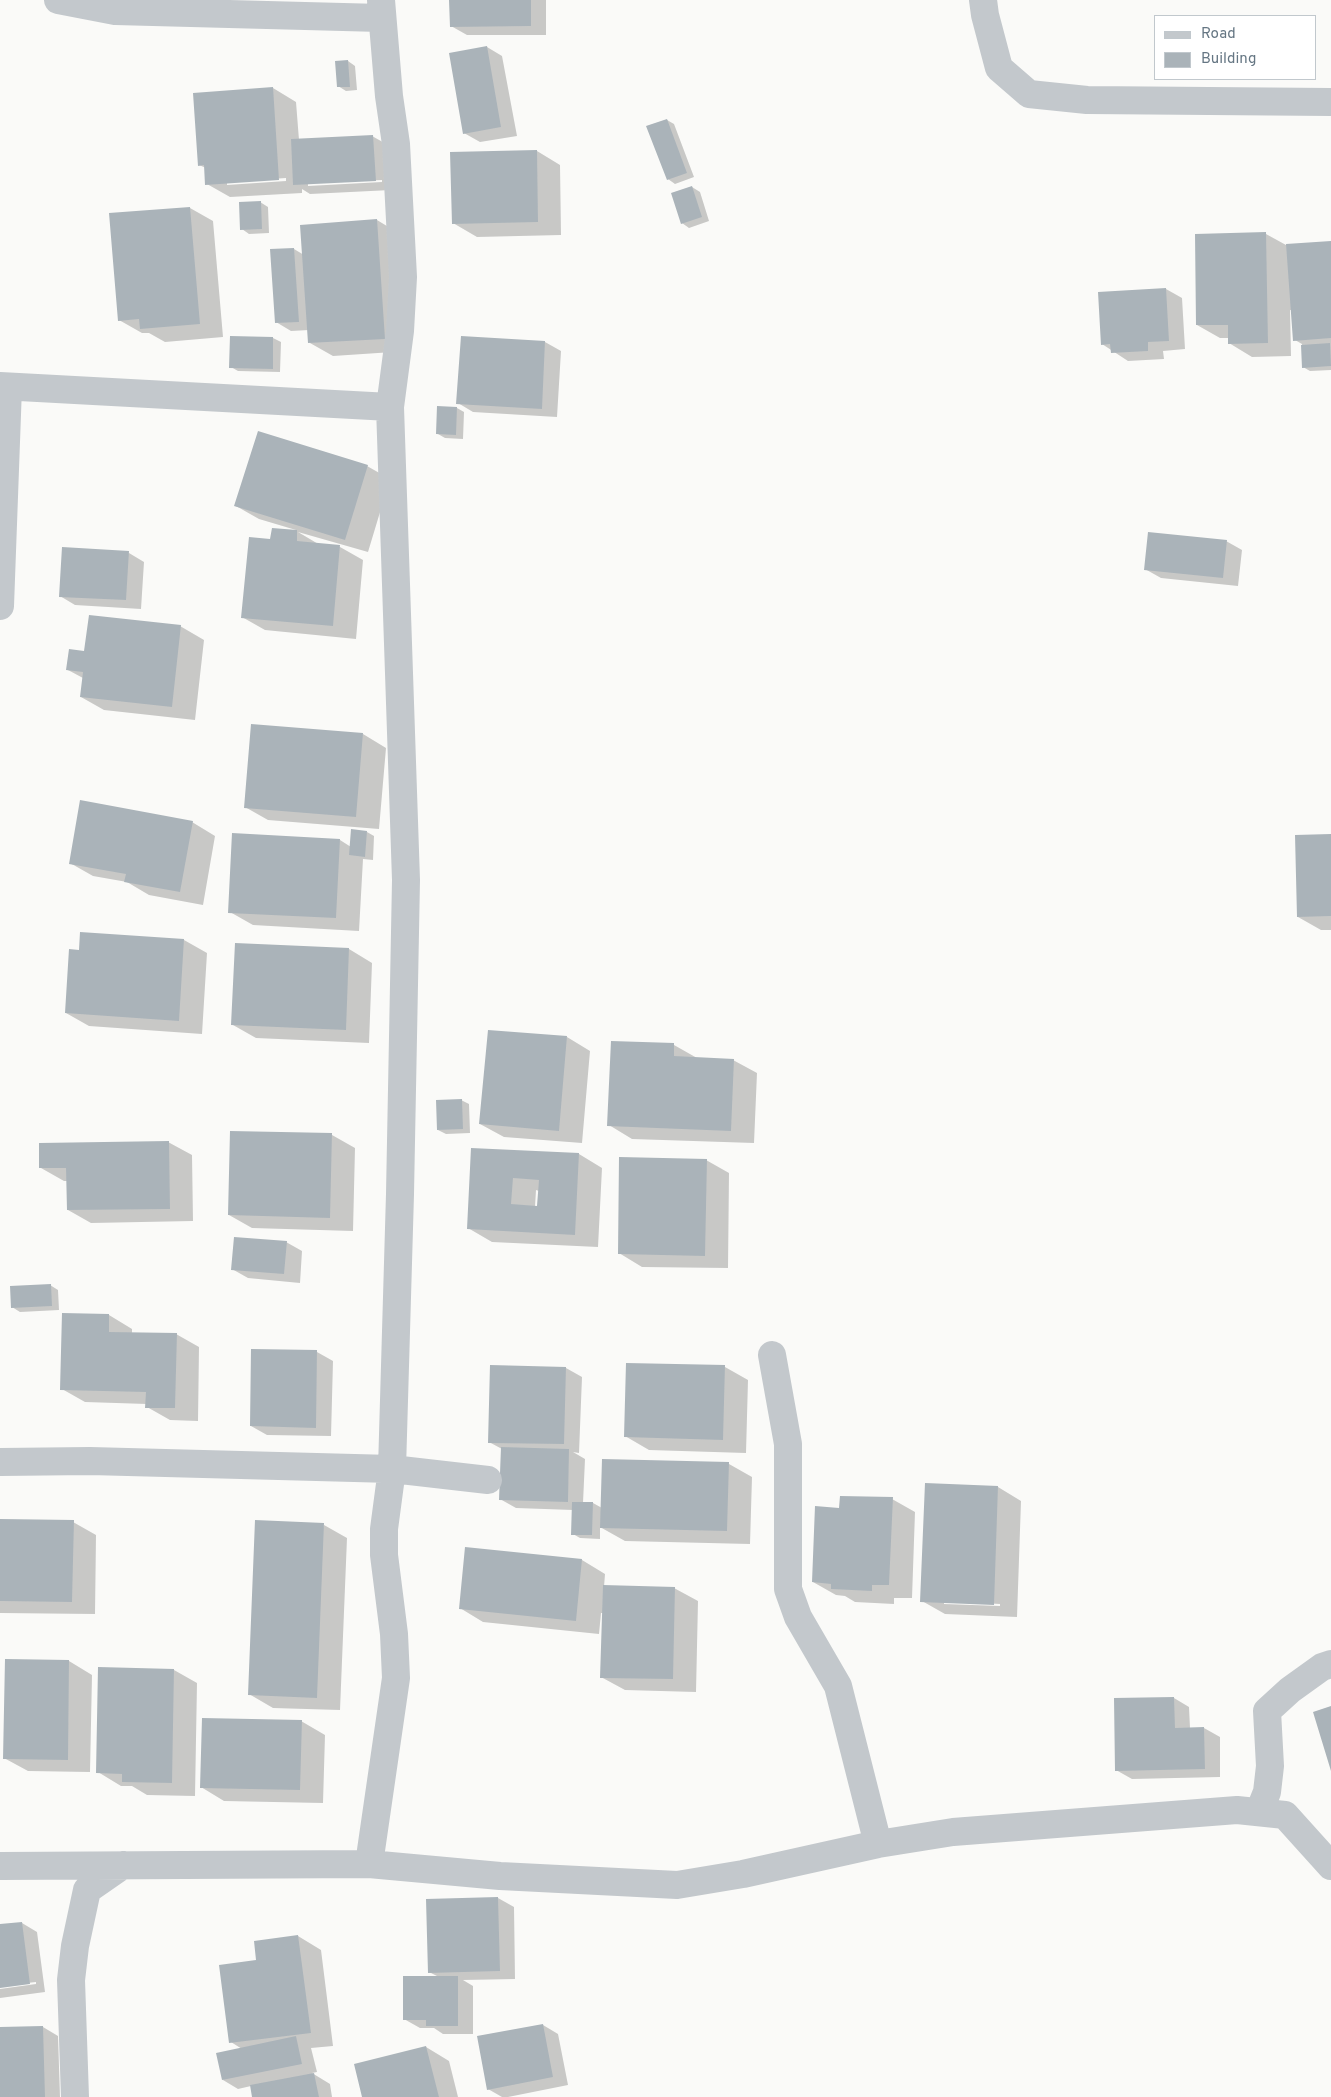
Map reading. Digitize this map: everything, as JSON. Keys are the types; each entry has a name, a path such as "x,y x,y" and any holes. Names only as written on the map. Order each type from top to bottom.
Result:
{"street":[{"path":"58,0 115,11 381,9 396,144 403,277 400,331 390,407 406,880 392,1468 384,1529 384,1555 394,1634 396,1678 369,1864"},
{"path":"983,0 999,68 1029,94 1087,100 1331,102"},
{"path":"0,606 4,386 390,407"},
{"path":"772,1355 788,1444 788,1589 798,1617 838,1686 878,1844"},
{"path":"0,1462 90,1461 392,1468 488,1480"},
{"path":"1259,1812 1268,1792 1270,1766 1268,1711 1290,1690 1322,1667 1331,1664"},
{"path":"0,1866 369,1864 500,1876 677,1884 743,1874 878,1844 963,1831 1237,1810 1285,1815 1331,1866"},
{"path":"75,2097 71,1980 75,1946 88,1890 123,1865"},
{"path":"38,1866 88,1890"}],"building":[{"path":"449,0 531,0 531,26 450,27"},
{"path":"487,46 501,127 463,134 449,53"},
{"path":"348,60 350,87 337,87 335,61"},
{"path":"273,87 279,180 205,185 204,165 198,166 193,93"},
{"path":"667,119 687,173 667,180 646,126"},
{"path":"373,135 376,181 293,185 291,139"},
{"path":"537,150 538,222 452,224 450,152"},
{"path":"692,186 702,217 681,224 671,193"},
{"path":"261,201 262,229 240,230 239,202"},
{"path":"190,207 200,324 140,329 139,319 118,321 109,213"},
{"path":"377,219 385,339 308,343 300,225"},
{"path":"1266,232 1268,343 1228,344 1228,325 1196,325 1195,234"},
{"path":"1331,241 1331,338 1293,341 1286,244"},
{"path":"294,248 299,322 275,323 270,249"},
{"path":"1166,288 1169,341 1148,342 1148,351 1111,353 1110,344 1101,345 1098,292"},
{"path":"230,336 273,337 273,369 229,368"},
{"path":"461,336 545,341 542,409 456,404"},
{"path":"1330,343 1331,366 1302,368 1301,345"},
{"path":"437,406 457,407 456,435 436,434"},
{"path":"258,431 368,465 345,540 234,506"},
{"path":"272,528 297,530 297,541 340,545 333,626 241,618 249,537 270,539"},
{"path":"1148,532 1227,540 1223,578 1144,570"},
{"path":"62,547 129,551 126,600 59,597"},
{"path":"89,615 181,625 172,707 80,697 83,672 66,670 69,649 84,651"},
{"path":"251,724 363,733 356,817 244,808"},
{"path":"80,800 193,821 180,892 124,882 126,874 69,864"},
{"path":"351,829 367,831 365,857 349,855"},
{"path":"232,833 340,839 336,918 228,913"},
{"path":"1331,834 1331,916 1297,917 1295,835"},
{"path":"80,932 184,939 179,1021 65,1013 69,949 79,950"},
{"path":"235,943 349,948 346,1030 231,1025"},
{"path":"488,1030 567,1036 559,1131 479,1124"},
{"path":"611,1041 674,1043 674,1056 734,1059 731,1131 607,1126"},
{"path":"462,1099 463,1129 437,1130 436,1100"},
{"path":"230,1131 332,1133 330,1218 228,1215"},
{"path":"169,1141 170,1209 67,1210 66,1168 39,1168 39,1143"},
{"path":"471,1148 579,1153 575,1235 467,1229","holes":["513,1178 539,1180 537,1206 511,1204"]},
{"path":"619,1157 707,1159 705,1256 618,1254"},
{"path":"234,1237 287,1241 284,1274 231,1270"},
{"path":"51,1284 52,1306 11,1308 10,1286"},
{"path":"62,1313 109,1314 109,1332 177,1333 175,1408 145,1408 146,1392 60,1390"},
{"path":"251,1349 317,1350 316,1428 250,1426"},
{"path":"626,1363 725,1365 723,1440 624,1437"},
{"path":"490,1365 566,1367 564,1444 488,1443"},
{"path":"501,1447 569,1449 568,1502 499,1500"},
{"path":"602,1459 729,1462 727,1531 600,1528"},
{"path":"925,1483 998,1486 994,1605 920,1602"},
{"path":"840,1496 893,1497 889,1585 872,1585 872,1591 831,1589 831,1584 812,1582 815,1506 839,1508"},
{"path":"572,1502 593,1502 592,1535 571,1535"},
{"path":"0,1519 74,1520 72,1602 0,1601"},
{"path":"255,1520 324,1523 317,1698 248,1695"},
{"path":"465,1547 582,1559 576,1621 459,1609"},
{"path":"603,1585 675,1587 673,1679 600,1678"},
{"path":"5,1659 69,1660 68,1760 3,1759"},
{"path":"98,1667 174,1669 172,1783 122,1782 122,1774 96,1773"},
{"path":"1174,1697 1175,1728 1204,1727 1205,1769 1115,1771 1114,1698"},
{"path":"1331,1706 1331,1771 1313,1712"},
{"path":"202,1718 302,1720 300,1790 200,1788"},
{"path":"498,1897 500,1971 428,1973 426,1899"},
{"path":"22,1922 30,1984 0,1988 0,1924"},
{"path":"298,1935 311,2033 229,2043 219,1965 256,1960 254,1941"},
{"path":"403,1976 458,1976 458,2026 426,2026 426,2020 403,2020"},
{"path":"543,2024 553,2077 487,2090 477,2036"},
{"path":"43,2026 45,2097 0,2097 0,2027"},
{"path":"296,2036 302,2064 222,2080 216,2053"},
{"path":"426,2046 439,2097 362,2097 354,2064"},
{"path":"314,2073 319,2097 252,2097 250,2085"}]}
